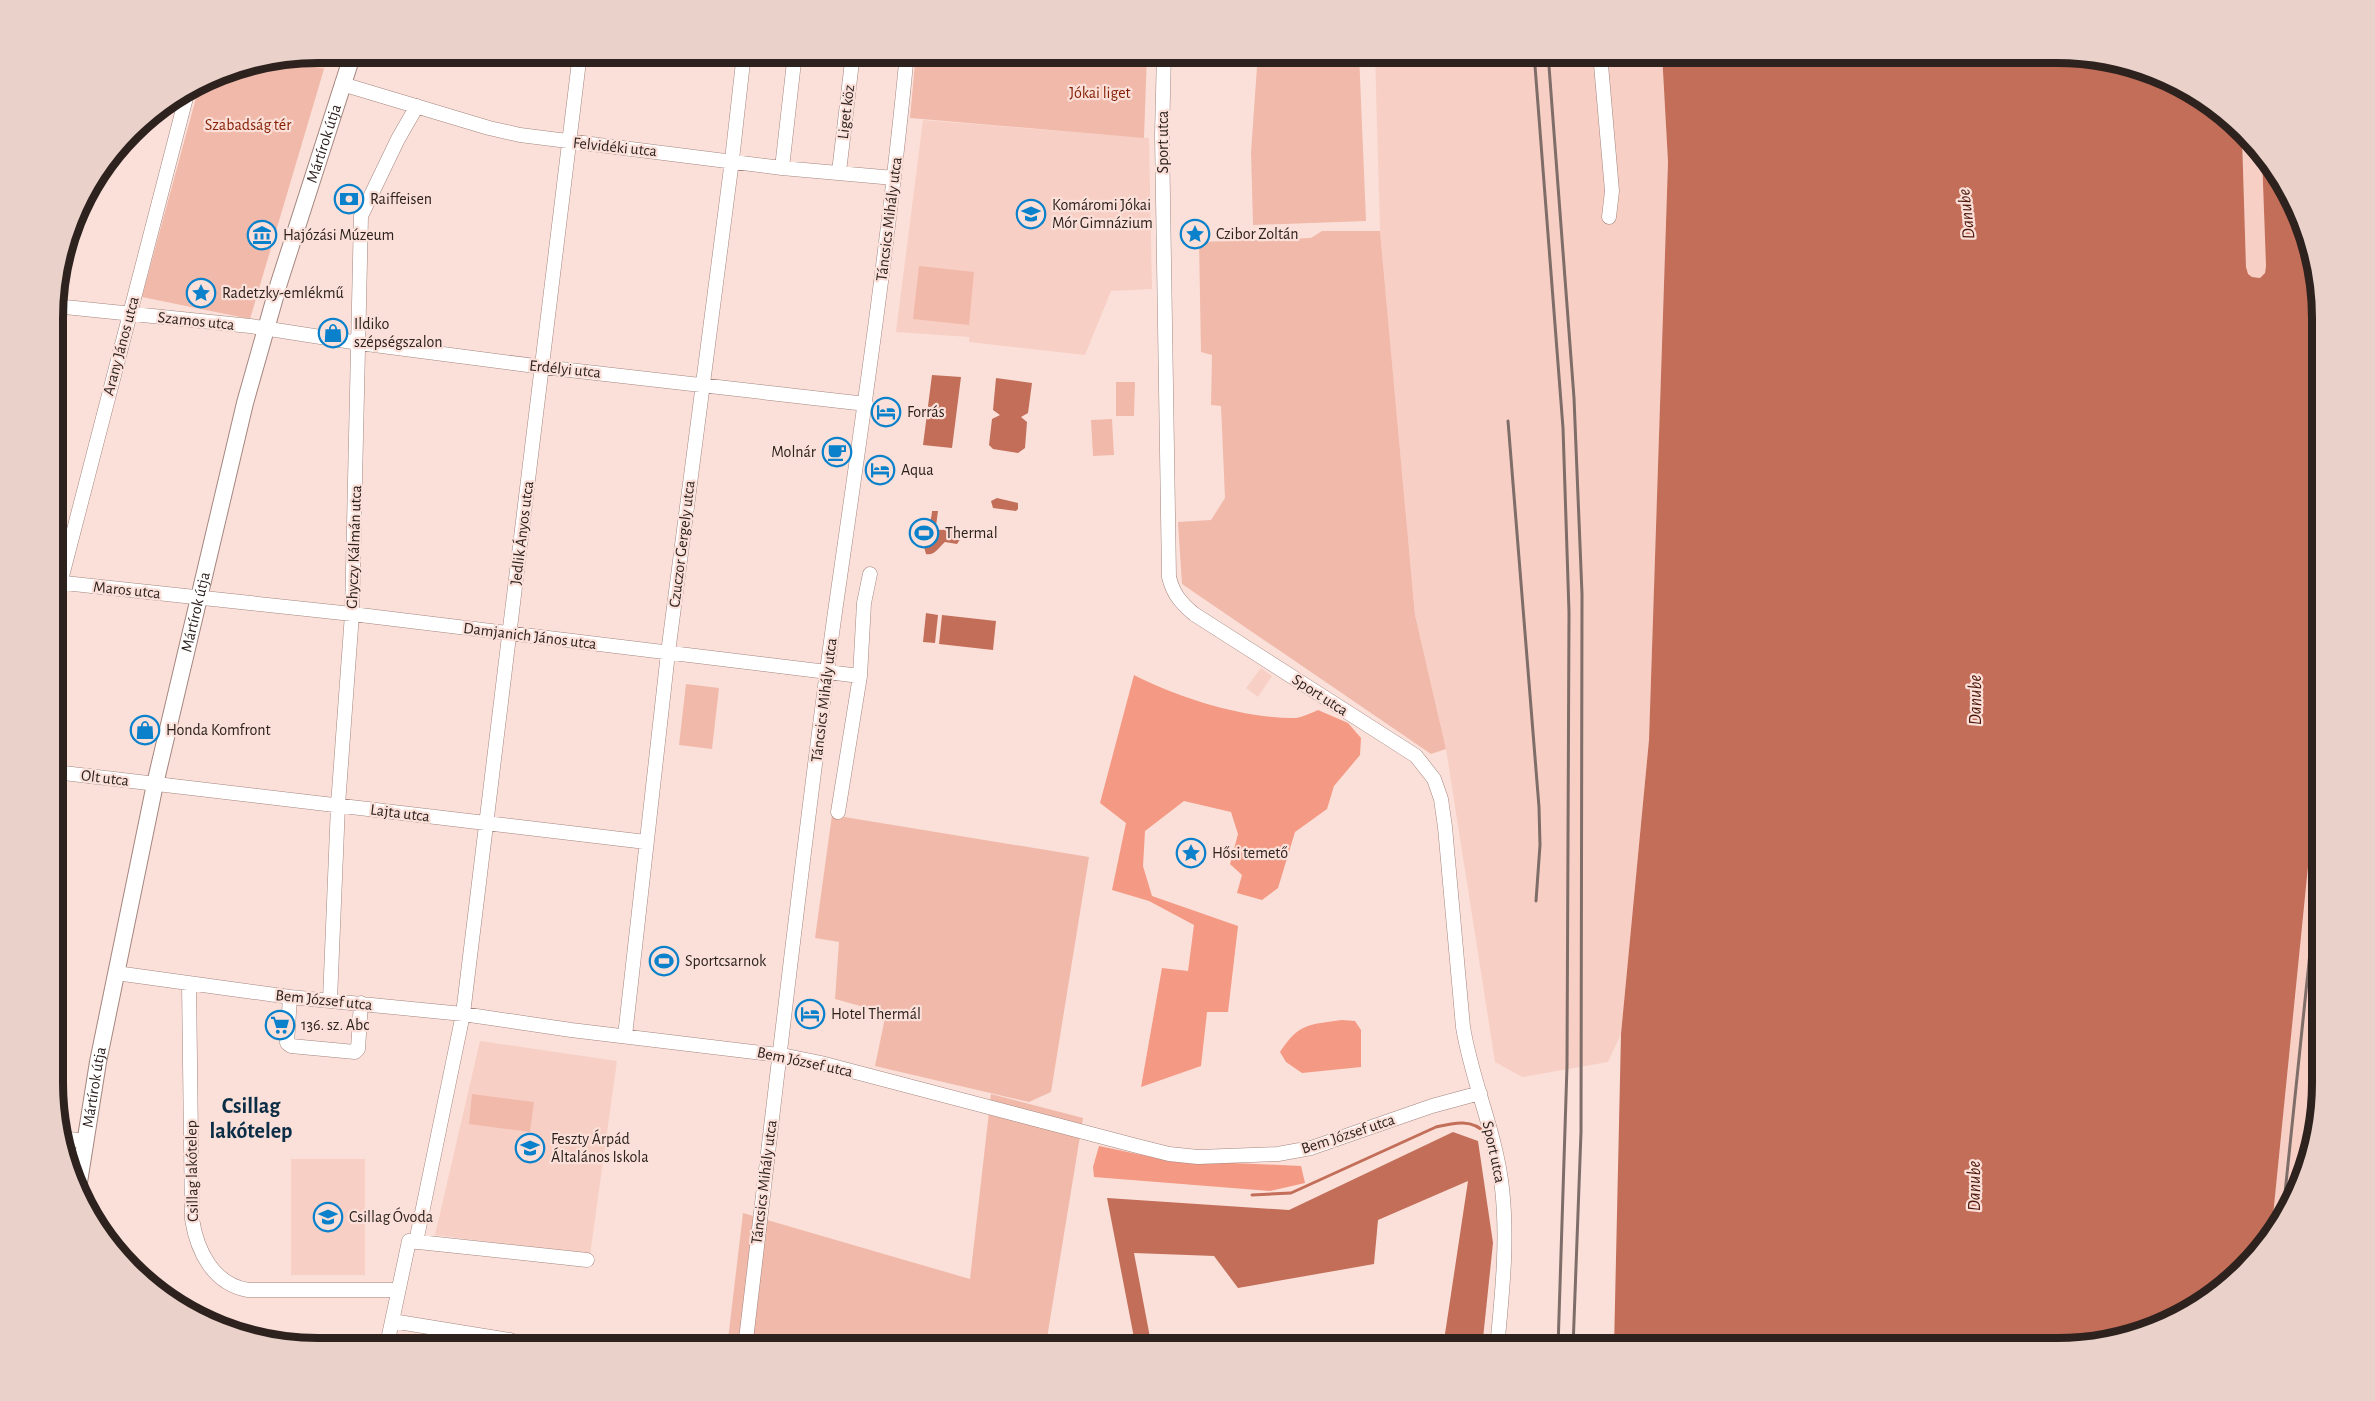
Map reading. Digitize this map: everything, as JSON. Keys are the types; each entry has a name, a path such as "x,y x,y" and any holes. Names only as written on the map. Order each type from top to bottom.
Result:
{"main road":[{"name":"Mártírok útja","path":"80,1174 84,1141 116,973 155,784 245,403 265,329 349,63"}],"street":[{"name":"Jedlik Ányos utca","path":"463,1014 579,63"},
{"name":"Czuczor Gergely utca","path":"625,1036 668,653 743,63"},
{"path":"782,168 794,63"},
{"name":"Liget köz","path":"838,172 852,63"},
{"name":"Táncsics Mihály utca","path":"745,1338 789,971 866,404 906,63"},
{"name":"Sport utca","path":"1164,63 1162,135 1169,577 1176,596 1194,614 1416,756 1434,779 1441,799 1445,827 1467,1056 1480,1093 1502,1188 1505,1251 1498,1338"},
{"path":"1601,63 1612,191 1609,217"},
{"name":"Felvidéki utca","path":"342,84 489,128 571,142 732,160 782,168 894,178"},
{"name":"Arany János utca","path":"63,561 185,100"},
{"name":"Ghyczy Kálmán utca","path":"330,1000 338,805 352,614 361,216 398,139 417,106"},
{"name":"Szamos utca","path":"64,307 265,329"},
{"name":"Erdélyi utca","path":"265,329 543,367 866,404"},
{"path":"838,812 860,676 864,603 870,574"},
{"name":"Maros utca","path":"63,584 199,597"},
{"name":"Damjanich János utca","path":"199,597 860,676"},
{"name":"Olt utca","path":"63,773 155,784"},
{"name":"Lajta utca","path":"155,784 646,842"},
{"name":"Bem József utca","path":"116,973 290,997 463,1014 780,1055 821,1063 1169,1154 1198,1157 1278,1154 1311,1148 1432,1106 1480,1093"},
{"name":"Csillag lakótelep","path":"189,983 192,1219 197,1241 209,1265 227,1284 248,1290 398,1290"},
{"path":"290,997 287,1043 291,1046 355,1052 358,1048 361,1003"},
{"path":"416,1242 463,1014"},
{"path":"70,1139 84,1141"},
{"path":"388,1338 409,1241 587,1260"},
{"path":"392,1322 497,1338"}],"shaded area":[{"path":"326,63 324,69 305,64"},
{"path":"1375,63 1663,63 1668,162 1649,740 1621,1034 1608,1062 1522,1077 1495,1062 1446,749 1415,615 1380,231"},
{"name":"Komáromi Jókai Mór Gimnázium","path":"923,120 1149,138 1152,289 1111,291 1085,355 969,342 969,337 896,332"},
{"path":"2242,143 2262,167 2266,266 2265,273 2260,278 2248,274"},
{"path":"1261,668 1272,676 1258,697 1246,688"},
{"path":"1134,675 1171,692 1234,711 1296,718 1318,710 1348,723 1361,738 1360,755 1334,786 1327,809 1295,832 1278,888 1262,900 1237,893 1242,875 1230,864 1238,834 1231,812 1184,801 1145,831 1143,866 1152,896 1238,926 1228,1012 1207,1012 1201,1066 1141,1087 1162,968 1188,971 1194,925 1149,901 1112,890 1126,823 1100,803"},
{"path":"2312,827 2310,1116 2293,1181 2273,1219"},
{"path":"1342,1020 1355,1021 1361,1030 1361,1067 1302,1073 1286,1062 1280,1052 1293,1035 1313,1024"},
{"name":"Feszty Árpád Általános Iskola","path":"480,1041 617,1061 590,1255 435,1235"},
{"path":"1099,1146 1166,1160 1301,1166 1305,1183 1270,1191 1094,1177 1093,1167"},
{"name":"Csillag Óvoda","path":"291,1159 365,1159 365,1275 291,1275"}],"green space":[{"name":"Jókai liget","path":"915,63 1147,63 1144,138 910,118"},
{"path":"1257,63 1359,63 1366,221 1253,225 1251,152"},
{"name":"Szabadság tér","path":"305,64 324,69 250,319 142,297 197,93 220,82 268,68"},
{"path":"1322,231 1380,231 1415,615 1446,749 1431,754 1182,584 1178,522 1211,520 1225,498 1221,406 1211,405 1212,355 1201,352 1199,242 1311,238"},
{"path":"919,266 974,272 969,325 913,319"},
{"path":"1116,382 1135,382 1134,416 1116,416"},
{"path":"1112,419 1114,455 1093,456 1091,420"},
{"path":"686,684 719,688 712,749 679,745"},
{"path":"832,815 1089,857 1051,1092 1029,1102 875,1066 886,1013 835,999 839,942 815,938"},
{"path":"472,1094 534,1102 530,1132 469,1124"},
{"path":"991,1094 1083,1118 1047,1338 728,1338 743,1213 970,1279"}],"water":[{"name":"Danube","path":"1663,63 2057,63 2090,65 2123,72 2170,89 2199,106 2225,126 2242,143 2248,274 2260,278 2265,273 2266,266 2262,167 2293,220 2307,268 2312,318 2312,827 2273,1219 2249,1251 2225,1275 2199,1295 2155,1319 2107,1333 2057,1338 1614,1338 1621,1034 1649,740 1668,162"},
{"path":"932,375 961,377 952,448 923,445"},
{"path":"996,378 1032,383 1028,413 1021,417 1027,422 1025,448 1018,453 993,449 989,445 992,419 1000,415 993,410"},
{"path":"997,498 1018,503 1018,509 1016,511 993,508 991,501"},
{"name":"Thermal","path":"932,511 938,511 936,526 939,530 955,529 960,533 961,538 957,544 945,542 934,552 926,554 924,547 928,538 916,542 912,540 911,535 914,529 928,524"},
{"path":"926,613 938,615 935,643 923,642"},
{"path":"942,615 996,621 993,650 939,644"},
{"path":"1453,1132 1478,1141 1493,1243 1483,1338 1428,1338 1445,1334 1468,1181 1378,1220 1374,1264 1238,1288 1214,1256 1134,1253 1150,1338 1134,1338 1107,1198 1289,1210"}],"waterway":[{"path":"1252,1195 1291,1193 1436,1127 1463,1123 1475,1126 1486,1134"}],"railway":[{"path":"1535,63 1563,428 1569,612 1567,1066 1558,1338"},
{"path":"1549,63 1574,398 1582,594 1581,1132 1573,1338"},
{"path":"1508,421 1539,807 1540,845 1536,901"},
{"path":"2284,1199 2312,933"}],"place":[{"name":"Raiffeisen","path":"349,199"},
{"name":"Komáromi Jókai Mór Gimnázium","path":"1031,214"},
{"name":"Czibor Zoltán","path":"1195,234"},
{"name":"Hajózási Múzeum","path":"262,235"},
{"name":"Radetzky-emlékmű","path":"201,293"},
{"name":"Ildiko szépségszalon","path":"333,333"},
{"name":"Forrás","path":"886,412"},
{"name":"Molnár","path":"837,452"},
{"name":"Aqua","path":"880,470"},
{"name":"Thermal","path":"924,533"},
{"name":"Honda Komfront","path":"145,730"},
{"name":"Hősi temető","path":"1191,853"},
{"name":"Sportcsarnok","path":"664,961"},
{"name":"Hotel Thermál","path":"810,1014"},
{"name":"136. sz. Abc","path":"280,1025"},
{"name":"Feszty Árpád Általános Iskola","path":"530,1148"},
{"name":"Csillag Óvoda","path":"328,1217"}],"district":[{"name":"Csillag lakótelep","path":"251,1118"}]}
